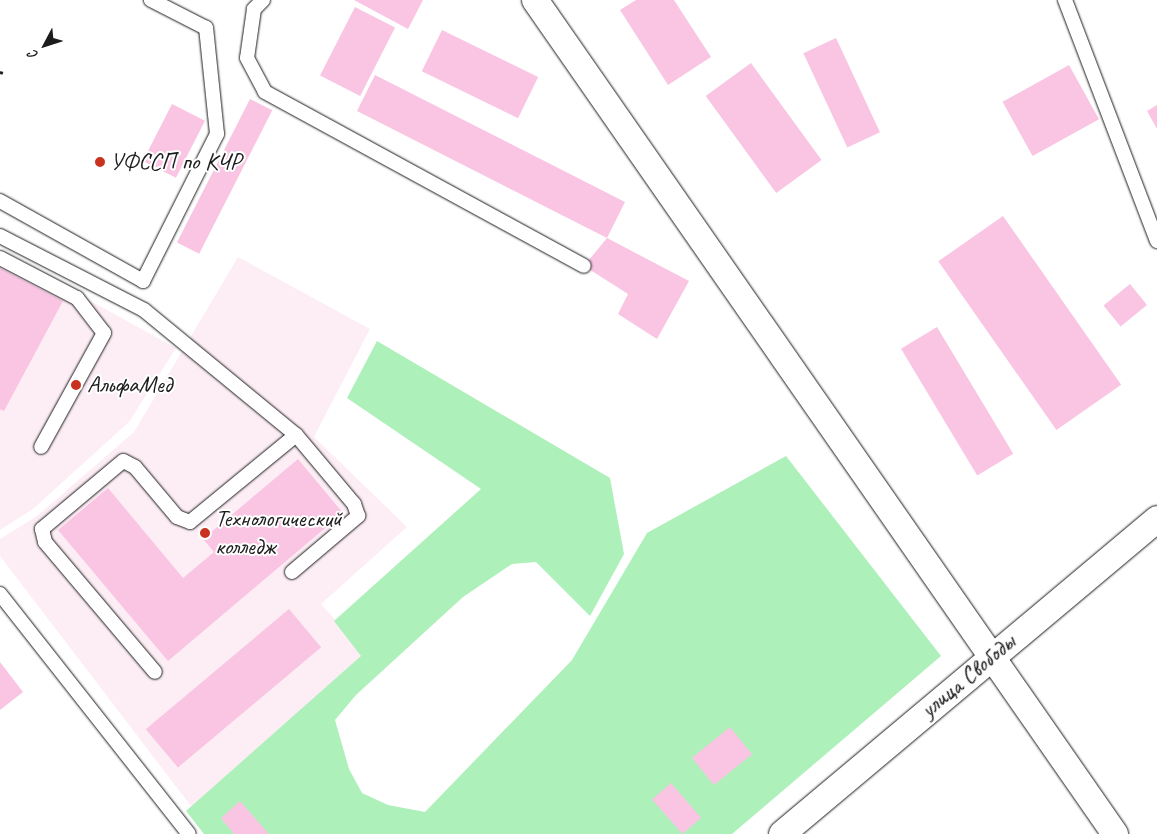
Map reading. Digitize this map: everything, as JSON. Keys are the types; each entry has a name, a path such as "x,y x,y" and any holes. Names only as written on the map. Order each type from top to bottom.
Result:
{"street":[{"path":"535,0 1115,834"},
{"name":"улица Свободы","path":"782,834 990,656 1157,519"}],"lane":[{"path":"0,202 144,281 217,134 206,28 151,0"},
{"path":"263,0 254,9 247,58 265,92 584,266"},
{"path":"1065,0 1157,241"},
{"path":"0,236 144,310 296,435 354,504 358,516 292,572"},
{"path":"0,258 78,298 104,333 41,446"},
{"path":"155,672 45,542 42,529 123,461 135,467 177,517 190,522 296,435"},
{"path":"0,594 189,834"}],"shaded area":[{"name":"АльфаМед","path":"0,251 176,348 129,422 33,509 0,530"},
{"name":"Технологический колледж","path":"238,257 370,329 314,437 407,527 321,604 374,663 200,818 0,556 0,539 37,516 134,432"}],"green space":[{"path":"377,341 610,478 624,554 590,616 536,562 512,564 463,597 356,695 335,720 349,769 362,793 388,805 425,812 572,660 647,533 786,456 941,656 732,834 204,834 186,811 361,656 334,621 481,489 347,398"}],"building":[{"path":"354,0 423,0 408,29"},
{"path":"636,0 674,0 711,57 668,85 620,10"},
{"path":"355,7 395,27 360,96 320,76"},
{"path":"442,30 538,77 518,118 422,71"},
{"path":"836,38 880,132 847,147 803,53"},
{"path":"751,63 822,160 776,193 706,96"},
{"path":"1069,65 1099,119 1033,156 1003,102"},
{"path":"375,75 625,202 607,238 357,111"},
{"path":"250,99 272,110 199,254 177,242"},
{"path":"172,104 205,121 176,178 143,161"},
{"path":"1157,105 1157,129 1147,111"},
{"path":"1003,216 1121,385 1056,430 938,261"},
{"path":"607,238 689,281 657,339 618,314 628,294 584,266"},
{"path":"0,268 63,301 4,411 0,409"},
{"path":"1130,284 1147,305 1121,326 1104,305"},
{"path":"937,327 1013,454 977,475 901,349"},
{"path":"298,459 343,513 168,661 58,530 108,488 183,578 214,552 203,539"},
{"path":"289,609 321,647 178,768 146,729"},
{"path":"0,662 23,692 0,710"},
{"path":"730,727 752,754 714,785 692,758"},
{"path":"671,783 701,818 682,834 652,799"},
{"path":"240,801 269,834 234,834 221,818"}],"place":[{"name":"УФССП по КЧР","path":"100,162"},
{"name":"АльфаМед","path":"76,385"},
{"name":"Технологический колледж","path":"205,533"}]}
